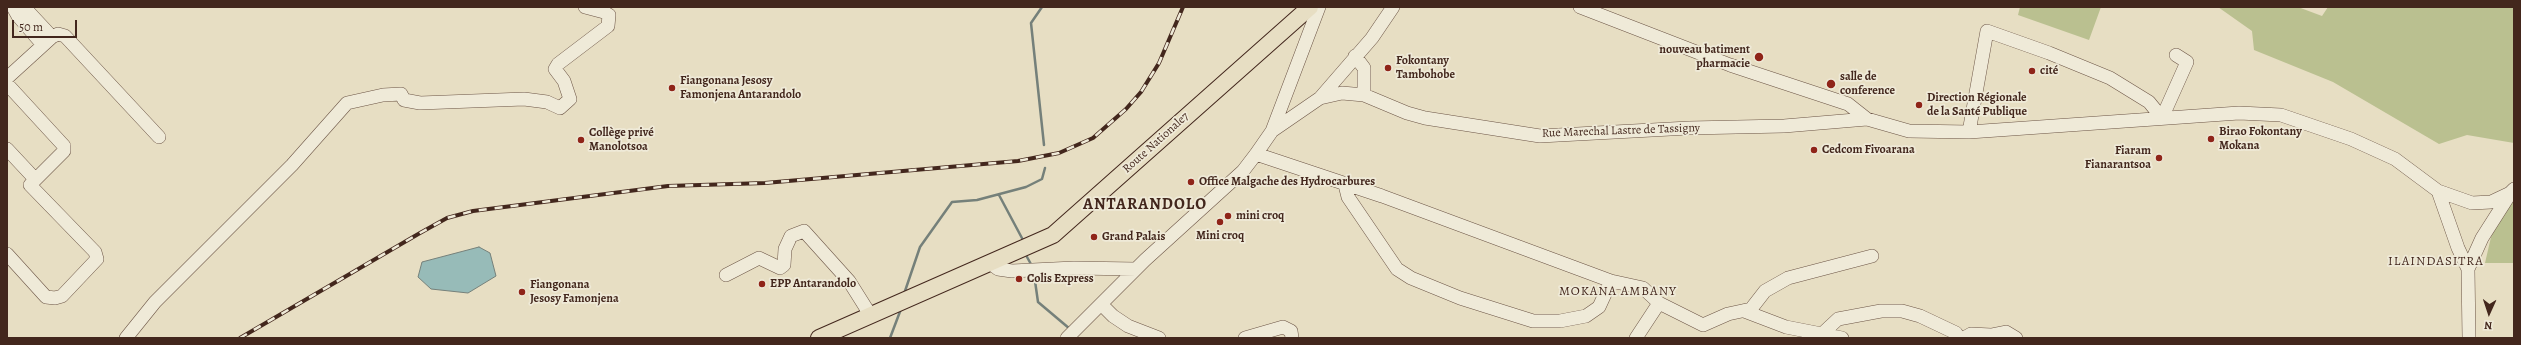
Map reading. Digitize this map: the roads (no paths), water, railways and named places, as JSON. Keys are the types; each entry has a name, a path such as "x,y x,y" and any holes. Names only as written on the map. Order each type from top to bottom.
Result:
{"main road":[{"name":"Route Nationale7","path":"871,316 912,296 1053,235 1310,7"},
{"path":"820,338 871,316"}],"street":[{"path":"13,7 18,16 47,41"},
{"path":"24,7 47,41"},
{"path":"126,338 155,302 270,188 347,103 383,95 401,94 404,100 420,103 524,99 547,102 560,108 570,99 564,81 555,69 558,64 608,26 608,15 585,7"},
{"path":"1071,334 1136,269 1243,171 1256,154 1272,131 1319,7"},
{"path":"1320,98 1372,38 1393,7"},
{"path":"1580,7 1730,65 1848,104 1867,119 1909,131 1969,132 2239,113 2281,115 2351,139 2395,159 2438,191 2472,203 2491,202 2512,191"},
{"path":"1969,132 1987,31 2049,53 2110,78 2149,102 2162,118"},
{"path":"7,78 47,41 58,34 65,36 159,137"},
{"path":"2162,118 2187,62 2176,55"},
{"path":"1355,56 1364,68 1364,95"},
{"path":"7,84 64,146 64,151 30,185 94,252 97,259 62,296 55,298 46,297 7,254"},
{"name":"Rue Marechal Lastre de Tassigny","path":"1272,131 1320,98 1342,93 1364,95 1407,113 1423,117 1540,136 1673,128 1784,126 1867,119"},
{"path":"7,148 35,179"},
{"path":"1256,154 1345,185 1382,196 1611,281 1643,288 1659,303 1703,325 1728,314 1751,309 1765,291 1788,278 1872,256"},
{"path":"1345,185 1348,197 1397,269 1411,278 1460,298 1533,321 1560,321 1586,316 1599,307 1611,281"},
{"path":"2438,191 2458,248 2468,269 2469,338"},
{"path":"2468,269 2482,238 2512,191"},
{"path":"726,275 759,258 780,268 784,265 786,249 791,236 804,231 849,281 871,316"},
{"path":"990,263 998,269 1012,271 1074,268 1136,269"},
{"path":"1636,338 1659,303"},
{"path":"1101,304 1113,316 1128,326 1159,338"},
{"path":"1744,311 1786,327 1823,333 1842,338"},
{"path":"1823,333 1838,319 1882,311 1902,311 1920,316 1956,333 1959,338"},
{"path":"1245,338 1284,327 1291,331 1292,338"},
{"path":"1964,338 1971,334 1991,335 2006,332 2016,338"}],"water":[{"path":"479,247 490,253 496,276 468,293 431,289 418,277 422,262"}],"waterway":[{"path":"1042,7 1031,23 1044,145"},
{"path":"904,294 920,247 952,202 977,200 1026,187 1042,179 1045,168"},
{"path":"999,195 1023,240"},
{"path":"1027,257 1032,266"},
{"path":"1034,274 1038,302 1070,329"},
{"path":"890,338 901,309"}],"railway":[{"path":"240,338 447,218 473,211 668,186 765,183 1018,161 1059,153 1093,138 1126,109 1141,92 1159,63 1183,7"}],"place":[{"name":"nouveau batiment pharmacie","path":"1759,57"},
{"name":"Fokontany Tambohobe","path":"1388,68"},
{"name":"cité","path":"2032,71"},
{"name":"salle de conference","path":"1831,84"},
{"name":"Fiangonana Jesosy Famonjena Antarandolo","path":"672,88"},
{"name":"Direction Régionale de la Santé Publique","path":"1919,105"},
{"name":"Birao Fokontany Mokana","path":"2211,139"},
{"name":"Collège privé Manolotsoa","path":"581,140"},
{"name":"Cedcom Fivoarana","path":"1814,150"},
{"name":"Fiaram Fianarantsoa","path":"2159,158"},
{"name":"Office Malgache des Hydrocarbures","path":"1191,182"},
{"name":"mini croq","path":"1228,216"},
{"name":"Mini croq","path":"1220,222"},
{"name":"Grand Palais","path":"1094,237"},
{"name":"Colis Express","path":"1019,279"},
{"name":"EPP Antarandolo","path":"762,284"},
{"name":"Fiangonana Jesosy Famonjena","path":"522,292"}],"district":[{"name":"ANTARANDOLO","path":"1145,205"},
{"name":"ILAINDASITRA","path":"2436,262"},
{"name":"MOKANA AMBANY","path":"1618,292"}]}
